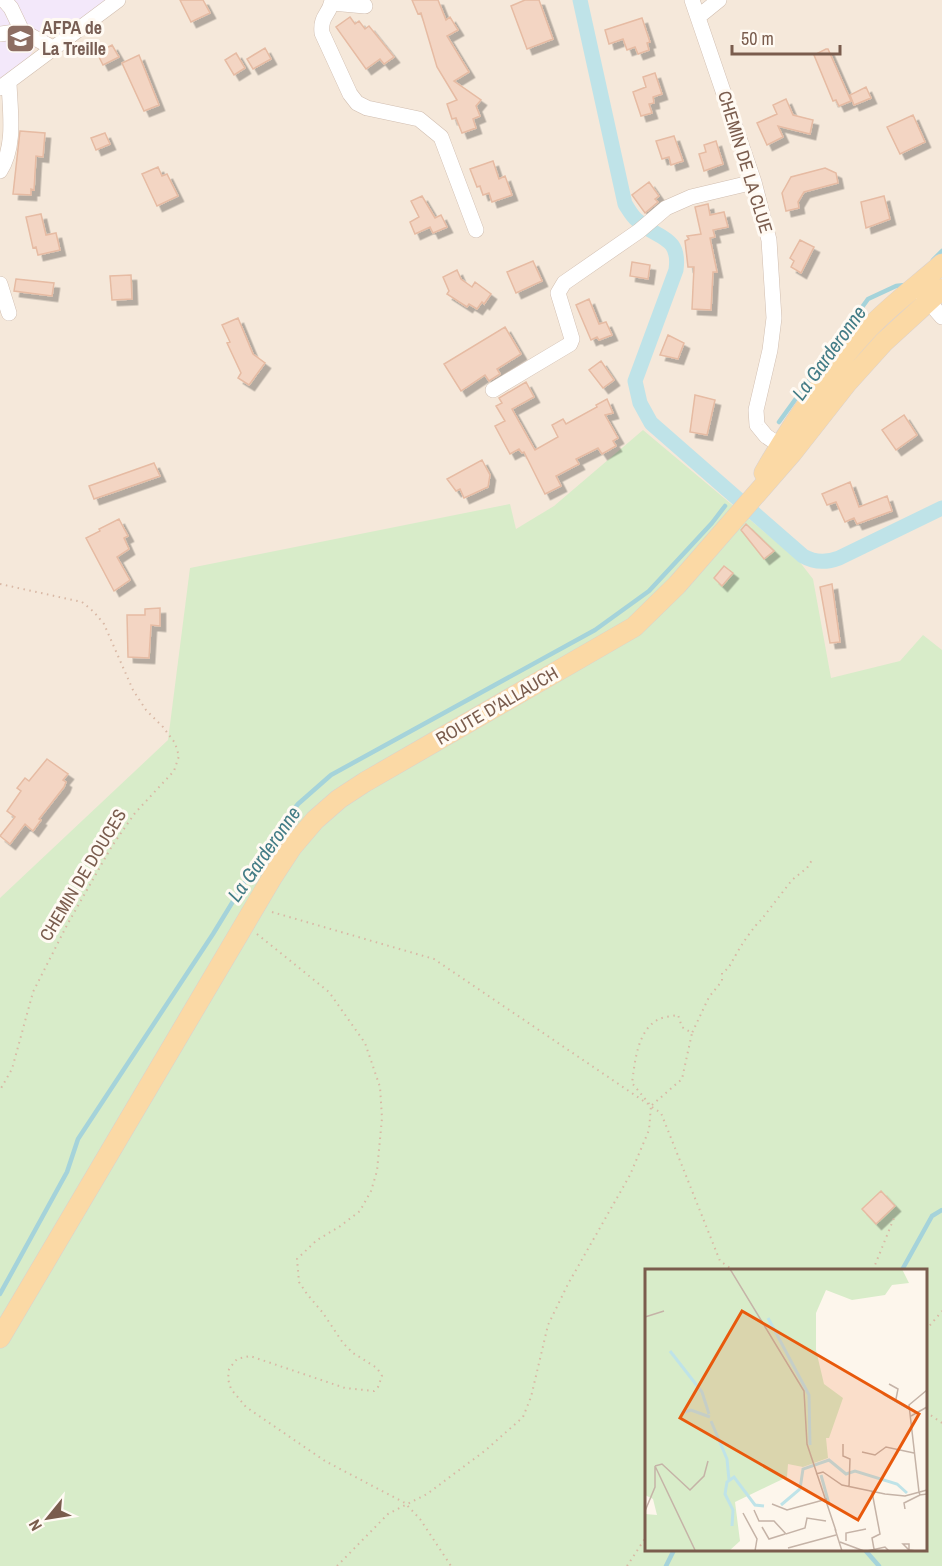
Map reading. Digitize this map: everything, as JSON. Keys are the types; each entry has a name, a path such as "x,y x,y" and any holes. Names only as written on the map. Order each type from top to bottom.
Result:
{"main road":[{"name":"ROUTE D'ALLAUCH","path":"0,1338 248,915 292,847 315,820 339,799 366,782 634,627 677,585 744,506 786,449 836,367 870,327 929,293 942,264"}],"street":[{"path":"4,0 11,8 22,31 53,48"},
{"path":"0,171 5,163 11,133 4,85 118,0"},
{"name":"CHEMIN DE LA CLUE","path":"692,0 754,182 769,240 774,318 770,350 756,410 758,425 766,436 786,449"},
{"path":"698,17 719,0"},
{"path":"365,6 332,1 321,22 322,33 350,94 357,103 367,108 419,119 441,137 476,230"},
{"path":"0,34 22,31"},
{"path":"493,390 570,344 572,339 558,293 564,283 666,208 691,197 754,182"},
{"path":"0,284 9,313"},
{"path":"929,293 942,317"}],"path":[{"name":"CHEMIN DE DOUCES","path":"0,584 82,602 104,624 133,690 146,710 175,743 179,756 174,771 135,813 112,846 67,925 33,992 12,1069 0,1090"},
{"path":"651,1106 682,1079 692,1033 709,997 722,981 722,973 730,968 756,925 792,880 807,868 812,860"},
{"path":"248,915 434,959 661,1113 720,1261 732,1269"},
{"path":"248,915 329,992 365,1043 380,1087 382,1118 377,1171 371,1191 360,1211 308,1247 297,1259 297,1269 299,1282 344,1343 353,1353 376,1368 382,1376 374,1391 356,1390 250,1356 237,1359 229,1369 228,1379 231,1389 246,1407 325,1461 405,1503 420,1519 451,1566"},
{"path":"337,1566 388,1514 405,1503 427,1494 486,1450 523,1417 531,1397 548,1325 568,1284 630,1175 650,1130 651,1106 632,1083 643,1035 658,1020 678,1015 682,1027 692,1033"},
{"path":"873,1269 894,1218"},
{"path":"927,1329 942,1311"},
{"path":"927,1413 942,1423"},
{"path":"627,1566 645,1539"}],"shaded area":[{"path":"0,0 942,0 942,1566 0,1566"},
{"name":"AFPA de La Treille","path":"0,0 111,0 59,36 43,36 25,63 0,81"}],"green space":[{"path":"643,430 799,561 813,579 831,678 900,661 923,635 942,650 942,1566 0,1566 0,898 168,740 190,568 510,504 516,529 554,506"}],"building":[{"path":"180,0 203,0 210,13 191,22"},
{"path":"412,0 438,0 446,20 450,17 458,30 447,36 469,72 454,81 481,100 476,106 480,116 473,119 476,128 462,133 456,118 452,119 447,104 457,100 437,67 421,13 418,14"},
{"path":"525,0 539,0 553,39 527,49 511,6"},
{"path":"350,17 355,24 359,21 365,29 369,26 394,57 384,64 380,59 366,69 336,27"},
{"path":"642,18 650,42 647,43 649,50 638,54 635,47 627,50 623,39 609,44 605,30"},
{"path":"112,45 119,57 103,65 97,53"},
{"path":"265,48 271,59 253,69 247,59"},
{"path":"828,49 851,101 839,106 836,100 833,101 814,55"},
{"path":"236,53 245,68 234,75 225,60"},
{"path":"139,55 159,105 144,111 122,63"},
{"path":"655,73 662,94 653,97 654,103 649,104 652,113 641,116 633,92 646,87 643,77"},
{"path":"866,87 871,98 854,105 850,95"},
{"path":"786,99 793,115 813,120 810,134 778,126 783,137 767,145 757,123 777,114 773,105"},
{"path":"913,115 925,142 900,154 887,127"},
{"path":"20,131 45,133 43,157 36,156 34,190 31,189 31,195 13,194"},
{"path":"105,133 110,144 96,150 91,138"},
{"path":"674,136 683,161 671,165 669,157 662,159 656,141"},
{"path":"716,141 723,164 704,171 699,154 706,152 704,145"},
{"path":"493,161 499,179 505,176 512,195 492,202 489,193 483,195 480,186 477,187 470,169"},
{"path":"158,167 162,176 167,174 178,196 157,206 142,174"},
{"path":"825,168 836,173 838,183 804,192 798,202 799,208 786,211 782,193 791,177"},
{"path":"649,182 659,196 655,199 658,202 645,213 632,195"},
{"path":"422,196 435,218 441,215 447,227 433,233 430,227 415,234 410,222 419,217 411,201"},
{"path":"884,196 890,219 866,228 861,202"},
{"path":"708,204 710,215 724,212 728,227 713,230 715,237 710,238 717,272 713,272 711,310 692,309 694,267 688,267 685,241 689,239 687,236 701,234 695,207"},
{"path":"41,214 46,235 56,233 60,250 38,255 36,247 33,248 26,217"},
{"path":"800,240 814,247 801,273 791,267 794,261 790,258"},
{"path":"533,261 542,281 516,293 507,272"},
{"path":"632,262 650,265 648,279 630,276"},
{"path":"457,270 461,279 472,287 475,282 491,294 477,309 469,304 467,307 447,294 449,291 443,277"},
{"path":"131,275 132,299 112,300 110,276"},
{"path":"16,279 54,283 52,296 14,291"},
{"path":"589,299 599,324 606,322 612,335 599,340 597,337 591,340 576,305"},
{"path":"238,318 253,354 265,363 249,385 238,378 241,373 227,343 230,342 222,325"},
{"path":"505,327 521,354 497,369 500,374 489,381 485,375 461,391 444,364"},
{"path":"668,335 684,343 678,359 660,355"},
{"path":"601,361 614,380 603,388 589,370"},
{"path":"526,382 534,397 512,409 535,450 558,437 552,425 563,419 566,424 607,399 613,413 605,415 618,438 613,441 616,446 602,454 598,448 576,459 579,464 556,476 561,486 545,494 524,452 522,453 519,449 510,454 495,426 505,421 496,406 502,403 499,398"},
{"path":"695,395 715,400 707,435 690,432"},
{"path":"904,415 917,435 896,450 882,430"},
{"path":"482,460 490,475 488,487 464,498 460,489 456,491 447,479"},
{"path":"154,463 160,476 94,499 89,486"},
{"path":"850,482 859,507 887,496 892,511 857,524 854,518 845,522 836,502 827,505 822,494"},
{"path":"119,519 128,536 124,538 129,549 117,557 130,580 114,591 86,538"},
{"path":"746,524 774,551 764,559 741,530"},
{"path":"724,566 733,573 722,586 714,578"},
{"path":"832,584 840,642 830,643 820,587"},
{"path":"160,608 160,626 151,625 149,658 128,657 127,615 145,615 145,609"},
{"path":"47,759 68,774 63,780 66,782 64,787 39,819 41,820 33,831 25,824 10,844 0,836 15,817 7,811 21,791 17,788 25,778 29,781"},
{"path":"881,1191 895,1206 876,1224 862,1209"}],"waterway":[{"path":"580,0 625,204 634,217 671,243 675,250 676,270 635,381 640,403 651,423 803,556 812,560 830,561 839,558 942,508"},
{"name":"La Garderonne","path":"933,260 942,251"},
{"name":"La Garderonne","path":"779,422 868,299 896,286 905,285"},
{"name":"La Garderonne","path":"0,1294 67,1172 78,1139 213,934 273,836 298,804 331,775 595,630 649,591 725,506"},
{"path":"903,1269 932,1216 942,1210"},
{"path":"666,1566 674,1551"},
{"path":"866,1551 879,1566"}],"place":[{"name":"AFPA de La Treille","path":"21,38"}]}
